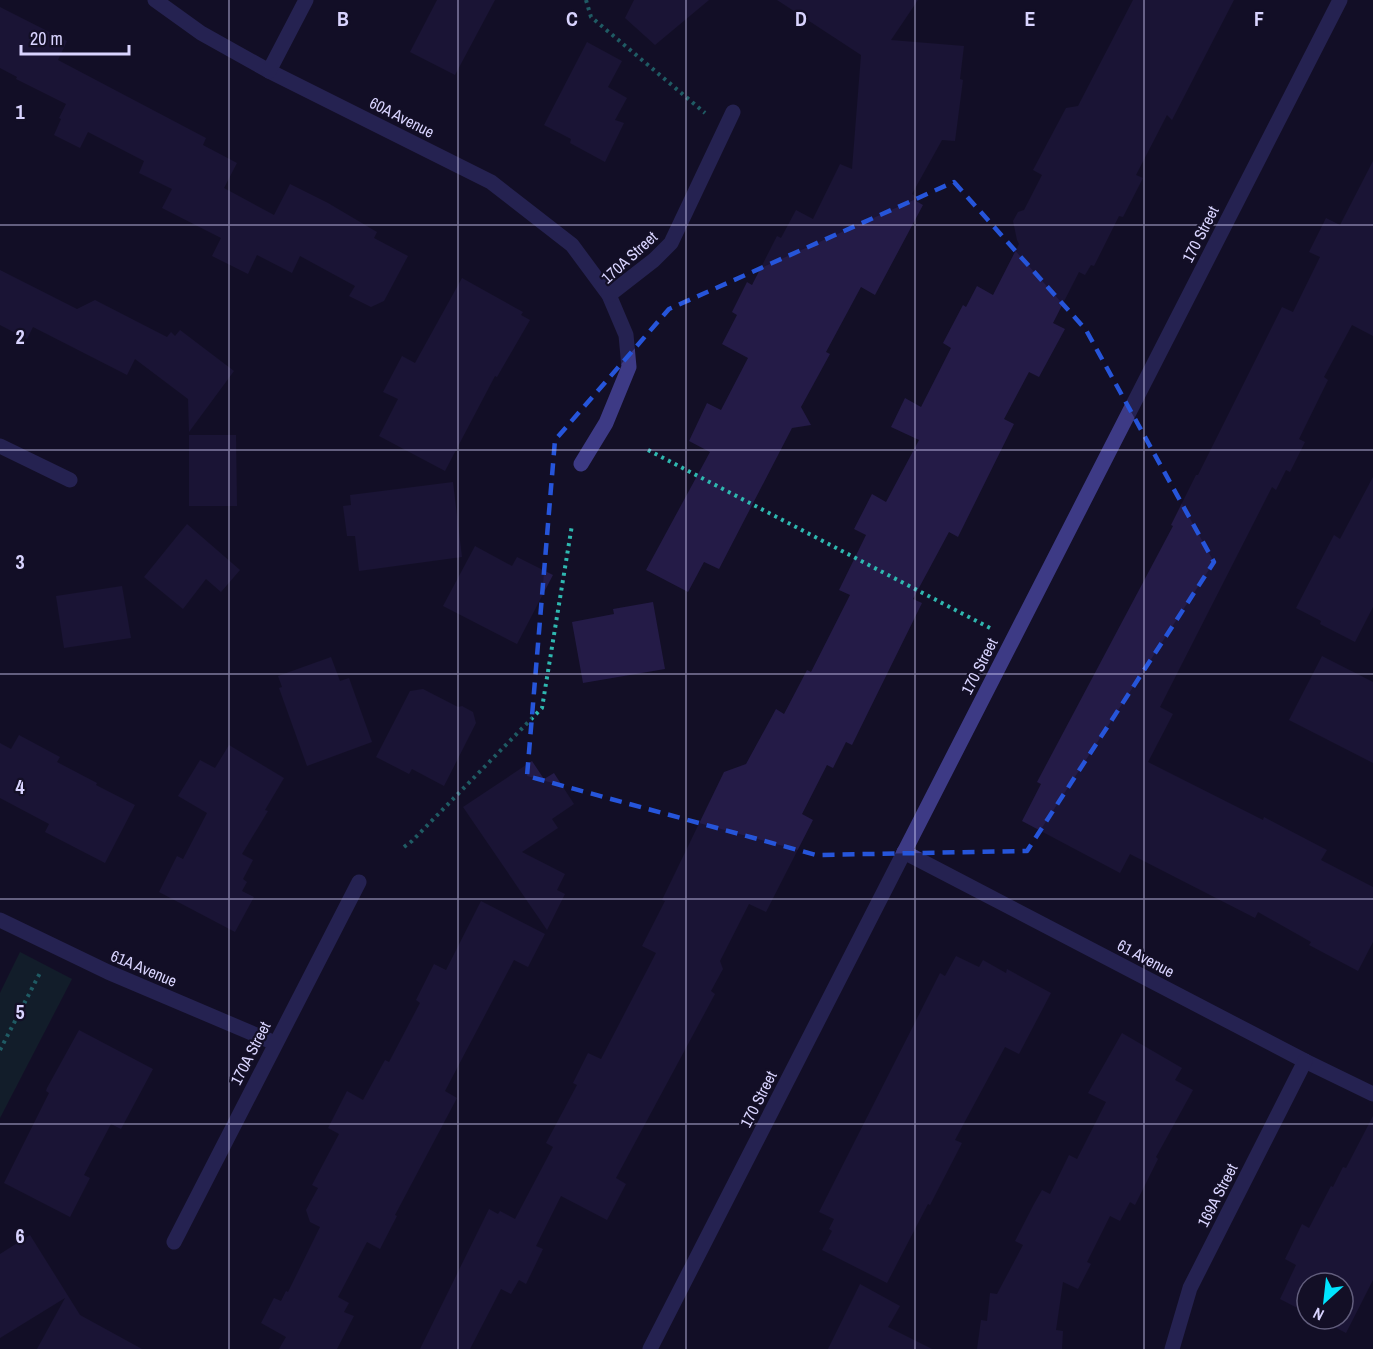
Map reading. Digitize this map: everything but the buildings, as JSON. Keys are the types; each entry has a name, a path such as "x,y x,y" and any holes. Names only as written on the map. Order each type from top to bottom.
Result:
{"street":[{"name":"60A Avenue","path":"155,0 201,33 269,70 491,182 572,245 609,295"},
{"path":"269,70 306,0"},
{"name":"170 Street","path":"650,1349 1340,0"},
{"name":"170A Street","path":"581,464 606,423 629,367 626,335 609,295 654,260 671,243 733,112"},
{"path":"0,446 69,480"},
{"name":"61 Avenue","path":"904,852 1305,1061 1373,1094"},
{"name":"170A Street","path":"174,1242 359,882"},
{"name":"61A Avenue","path":"0,920 108,972 275,1043"},
{"name":"169A Street","path":"1172,1349 1190,1288 1305,1061"}],"path":[{"path":"586,0 591,17 724,129"},
{"path":"648,450 990,628"},
{"path":"404,847 412,842 542,708 572,525"},
{"path":"0,1050 41,971"}],"highlighted area":[{"path":"954,182 1086,330 1214,562 1027,851 816,855 527,776 555,440 669,309"}],"green space":[{"path":"20,952 72,979 0,1118 0,993"}]}
